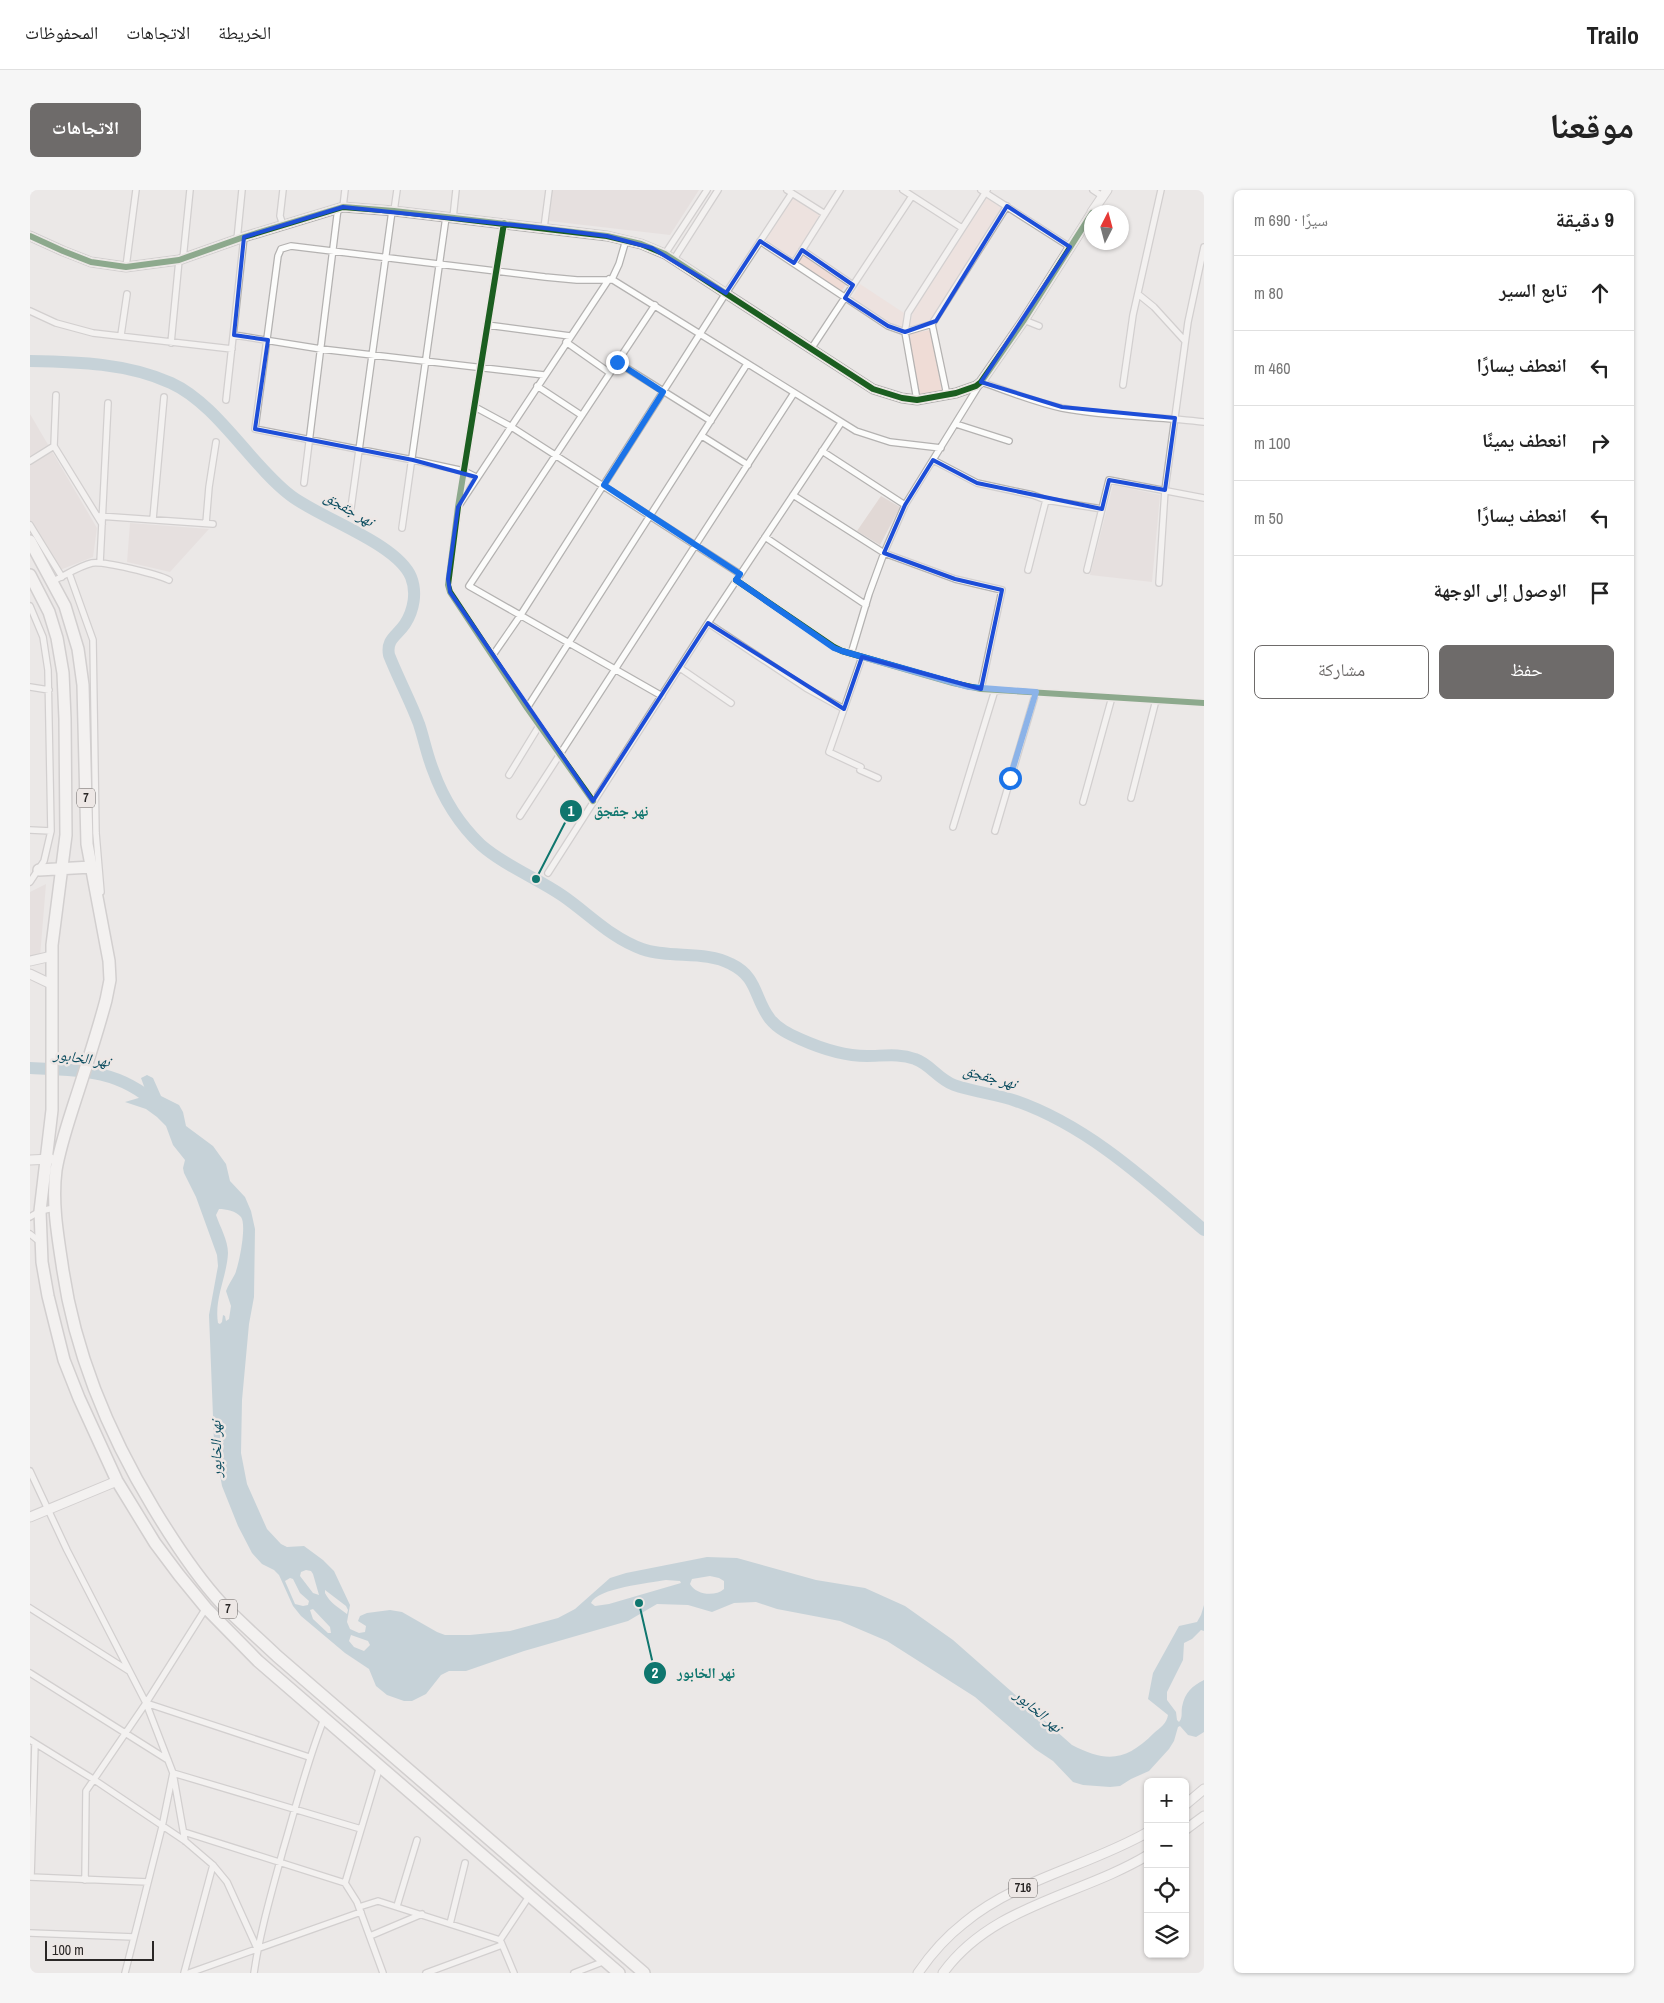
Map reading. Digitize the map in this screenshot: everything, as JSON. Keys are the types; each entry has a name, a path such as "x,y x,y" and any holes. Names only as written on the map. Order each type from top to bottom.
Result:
{"highway":[{"name":"7","path":"30,541 57,579 71,620 82,667 86,826 91,867 110,970 106,1000 59,1159 54,1208 72,1321 94,1389 111,1430 138,1482 166,1529 192,1568 222,1603 277,1656 644,1973"},
{"name":"7","path":"30,575 54,625 60,652 63,673 67,810 66,835 55,915 52,956 52,1110 47,1159 35,1214 41,1242 48,1296 64,1360 82,1406 117,1482 155,1542 206,1608 258,1661 620,1973"},
{"path":"39,870 91,867"}],"street":[{"path":"126,267 136,190"},
{"path":"171,343 190,190"},
{"path":"226,400 234,335 241,239 242,190"},
{"path":"283,190 280,216 283,225"},
{"path":"304,483 333,251 345,190"},
{"path":"352,508 385,258 397,190"},
{"path":"402,528 413,460 438,265 456,190"},
{"path":"544,228 549,190"},
{"path":"665,254 707,190"},
{"path":"674,259 718,190"},
{"path":"794,264 840,190"},
{"path":"903,190 962,228"},
{"path":"1093,190 1104,193 1097,205"},
{"path":"1123,385 1138,294 1161,190"},
{"path":"917,400 905,332 910,308 984,191 1070,247"},
{"path":"493,656 760,241 789,192 825,214"},
{"path":"811,350 912,196"},
{"path":"760,241 888,326 905,332 932,324 1007,206"},
{"path":"30,236 91,262 126,267 181,260 341,207 504,223 626,240 674,259 811,350 874,389 893,396 917,400 971,389 981,382"},
{"path":"504,223 458,507 448,588 539,726 593,801"},
{"path":"851,654 884,553 905,506 981,382 1024,320 1084,225"},
{"path":"458,507 570,336 610,279 619,264 626,240"},
{"path":"476,477 464,471 255,429 280,249 291,246 438,265 577,280 610,279 655,305 841,423 879,440 941,448"},
{"path":"1159,583 1165,490 1185,341 1204,247"},
{"path":"802,250 854,285"},
{"path":"121,335 126,294"},
{"path":"1138,294 1154,307 1185,341"},
{"path":"655,305 469,586 662,696"},
{"path":"30,311 71,328 104,335 121,335 171,343 232,349"},
{"path":"1024,320 1039,326"},
{"path":"932,324 947,395"},
{"path":"487,325 570,336"},
{"path":"234,335 321,349 544,375"},
{"path":"566,342 610,373"},
{"path":"617,362 711,420"},
{"path":"527,708 747,364"},
{"path":"981,382 1062,408 1204,422"},
{"path":"537,386 581,415"},
{"path":"520,816 694,544 794,393"},
{"path":"56,395 54,446 100,516"},
{"path":"153,519 164,397"},
{"path":"100,563 102,524 100,516 108,403"},
{"path":"475,407 510,426 604,485 740,574"},
{"path":"548,873 708,623 841,423"},
{"path":"956,424 1009,441"},
{"path":"702,436 748,465"},
{"path":"206,523 216,442"},
{"path":"30,462 54,446"},
{"path":"822,451 905,506"},
{"path":"933,460 978,483 1033,495 1046,500 1102,509"},
{"path":"1087,570 1109,480 1204,498"},
{"path":"793,495 884,553 955,579 1002,590 982,689"},
{"path":"1028,570 1046,500"},
{"path":"100,516 213,524"},
{"path":"30,525 57,579 92,563 100,563 169,580"},
{"path":"765,537 866,605"},
{"path":"69,574 93,640 96,833 101,892"},
{"path":"736,580 834,648 953,683 982,689 1204,704"},
{"path":"30,606 43,638 49,690 51,831 47,852 39,870 30,882"},
{"path":"708,623 806,688 844,709"},
{"path":"862,657 828,752 861,767 860,770 878,778"},
{"path":"680,668 731,703"},
{"path":"30,687 49,690"},
{"path":"953,828 995,690"},
{"path":"995,831 1036,692"},
{"path":"1083,802 1112,697"},
{"path":"1131,798 1156,700"},
{"path":"509,775 539,726"},
{"path":"30,830 51,831"},
{"path":"30,961 52,956"},
{"path":"30,974 51,984"},
{"path":"31,1161 59,1159"},
{"path":"35,1214 54,1208"},
{"path":"30,1234 41,1242"},
{"path":"30,1471 146,1703 173,1773 185,1841"},
{"path":"30,1517 117,1482"},
{"path":"30,1608 131,1673"},
{"path":"85,1880 86,1791 146,1703 206,1608"},
{"path":"30,1673 168,1760"},
{"path":"146,1703 309,1757"},
{"path":"254,1973 257,1948 294,1810 309,1757 324,1719"},
{"path":"32,1742 93,1779 185,1841 213,1865 227,1882 257,1948"},
{"path":"32,1742 30,1877 148,1882"},
{"path":"345,1883 380,1766"},
{"path":"173,1773 361,1829"},
{"path":"125,1973 162,1826 173,1773"},
{"path":"1189,1802 1204,1789"},
{"path":"1189,1827 1204,1816"},
{"path":"184,1832 345,1883 360,1909 383,1973"},
{"name":"716","path":"918,1973 947,1938 965,1921 987,1906 1038,1881 1129,1843 1144,1834"},
{"path":"397,1906 416,1840"},
{"name":"716","path":"943,1973 974,1940 1012,1915 1107,1876 1144,1857"},
{"path":"450,1924 465,1863"},
{"path":"184,1973 213,1865"},
{"path":"426,1973 501,1942 530,1895"},
{"path":"188,1973 378,1901 422,1914 501,1942 514,1973"},
{"path":"370,1936 422,1914"},
{"path":"30,1933 134,1937"},
{"path":"574,1973 605,1961"}],"highlighted area":[{"path":"1007,206 1070,247 981,382 1062,407 1175,418 1165,490 1109,480 1102,509 977,483 933,460 905,505 884,553 955,579 1002,590 981,689 862,657 844,709 708,623 593,801 450,592 448,579 458,507 476,477 413,460 255,429 268,340 234,335 244,237 343,207 544,228 607,236 652,248 726,293 760,241 794,263 802,250 853,285 845,298 888,326 905,332 936,321"}],"shaded area":[{"path":"552,190 699,190 670,235 549,221"},
{"path":"793,196 821,215 792,259 763,240"},
{"path":"987,198 1002,208 932,321 909,327 914,308"},
{"path":"802,254 847,283 841,292 797,263"},
{"path":"860,284 904,313 902,329 889,324 851,299"},
{"path":"930,330 942,391 919,395 907,334"},
{"path":"30,414 97,528 93,557 60,570 30,523"},
{"path":"1113,485 1160,495 1152,582 1090,575"},
{"path":"881,496 900,507 880,545 857,531"},
{"path":"130,523 209,529 170,572 127,562"},
{"path":"46,884 40,957 30,956 30,892"}],"water":[{"path":"147,1075 153,1078 161,1096 179,1105 183,1112 186,1126 213,1146 226,1164 230,1181 245,1197 251,1211 255,1229 254,1297 249,1324 242,1400 241,1453 247,1484 267,1529 281,1544 287,1547 304,1546 334,1571 350,1605 347,1622 350,1629 359,1633 365,1632 366,1626 358,1621 360,1616 367,1613 390,1610 402,1612 445,1635 470,1635 510,1631 558,1618 575,1609 610,1578 626,1573 707,1557 737,1558 816,1580 865,1588 905,1606 953,1640 1072,1745 1096,1755 1116,1756 1125,1754 1144,1742 1166,1720 1168,1715 1148,1699 1153,1673 1179,1626 1197,1622 1204,1605 1204,1631 1201,1630 1192,1639 1184,1643 1183,1660 1167,1692 1167,1700 1176,1712 1179,1722 1187,1693 1204,1680 1204,1732 1196,1737 1188,1735 1180,1726 1178,1727 1174,1741 1169,1749 1149,1771 1120,1786 1083,1785 1073,1782 1053,1761 1035,1749 975,1697 887,1641 840,1621 777,1609 756,1602 734,1603 712,1612 688,1605 657,1604 628,1621 524,1651 466,1671 449,1671 441,1675 426,1694 412,1701 404,1701 387,1695 376,1686 369,1669 345,1653 301,1616 293,1606 279,1575 262,1564 252,1553 238,1526 222,1486 214,1442 209,1315 218,1266 217,1255 196,1197 184,1173 185,1160 173,1145 166,1126 146,1109 125,1102 142,1097 145,1089 141,1078","holes":["219,1209 236,1213 243,1221 242,1245 237,1269 226,1291 231,1306 229,1319 226,1321 223,1315 220,1324 218,1323 217,1314 219,1296 228,1253 225,1238 216,1215","311,1571 319,1595 313,1593 300,1576 301,1572","710,1576 724,1581 724,1589 720,1592 706,1594 697,1591 690,1584 692,1579","290,1578 293,1579 300,1593 309,1601 308,1605 295,1604 285,1581","666,1580 680,1581 681,1583 609,1604 595,1606 591,1603 603,1594 625,1587","325,1590 346,1606 347,1614 329,1600","313,1609 330,1627 331,1633 328,1633 313,1619 310,1610","351,1635 368,1641 370,1645 364,1651 354,1647 349,1641"]}],"waterway":[{"name":"نهر جقجق","path":"30,361 102,365 137,371 171,383 188,393 218,419 275,482 290,495 303,504 374,542 403,565 413,583 414,601 408,619 389,645 389,655 412,706 442,791 452,810 466,828 490,852 563,896 620,939 653,952 710,957 740,969 751,982 773,1023 796,1037 824,1048 850,1055 897,1055 909,1057 925,1064 943,1079 954,1085 1016,1101 1068,1125 1116,1156 1204,1230"},
{"name":"نهر الخابور","path":"30,1068 81,1071 113,1078 142,1092 156,1104"}],"cycle path":[{"path":"30,236 91,262 126,267 179,260 244,237 343,207 394,211 607,236 641,244 665,254 873,389 902,398 917,400 956,393 976,386 981,382 1024,320 1084,226"},
{"path":"504,223 458,507 448,585 450,592 527,708 593,801"},
{"path":"736,580 842,651 953,683 981,689 1204,703"}],"place":[{"name":"نهر جقجق","path":"536,879"},
{"name":"نهر الخابور","path":"639,1603"}],"route":[{"path":"617,362 663,392 604,485 740,574 736,580 834,648 969,687 1036,692 1010,778"}]}
